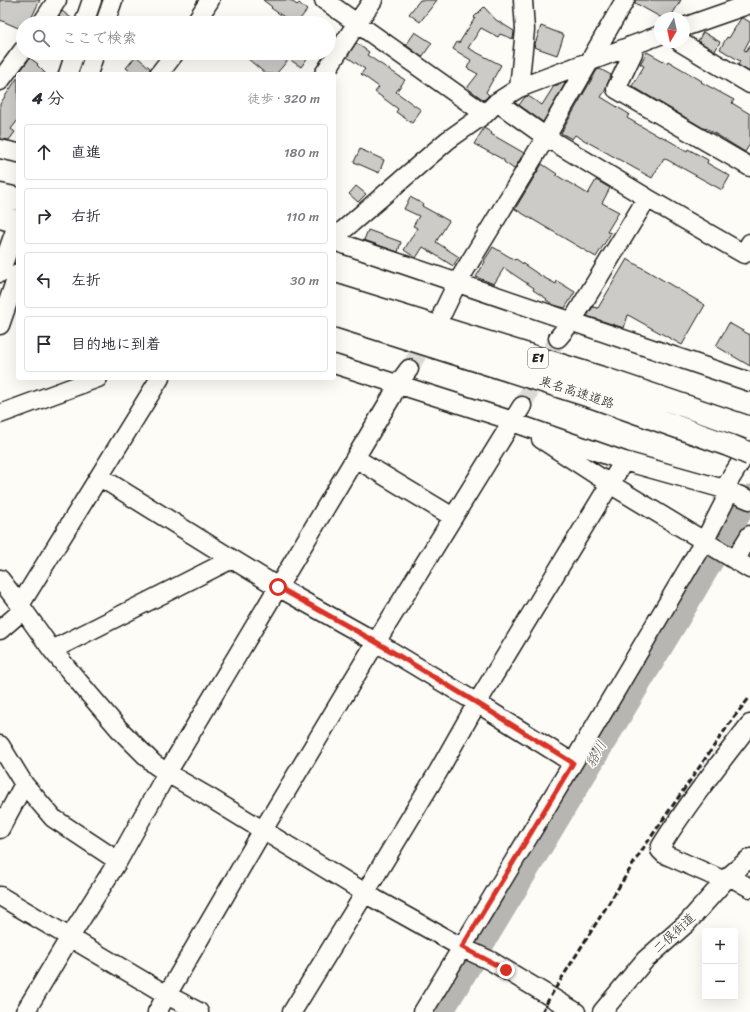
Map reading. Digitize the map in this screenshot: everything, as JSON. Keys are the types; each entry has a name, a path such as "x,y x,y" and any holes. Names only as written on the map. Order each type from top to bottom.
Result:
{"highway":[{"path":"0,217 16,221"},
{"name":"東名高速道路","path":"336,296 605,379 745,426"},
{"name":"東名高速道路","path":"336,316 593,397 744,449"}],"street":[{"path":"47,16 57,0"},
{"path":"86,16 92,0"},
{"path":"107,16 113,0"},
{"path":"200,16 210,0"},
{"path":"324,0 357,23 491,108 546,136 647,198 744,254 750,243"},
{"path":"336,55 373,0"},
{"path":"519,88 525,30 523,0"},
{"path":"443,312 457,283 546,136 625,0"},
{"path":"690,25 750,4"},
{"path":"336,237 448,140 519,88 654,37"},
{"path":"630,46 633,53 616,89 750,167"},
{"path":"690,48 750,84"},
{"path":"0,81 16,59"},
{"path":"89,72 93,60"},
{"path":"161,72 170,60"},
{"path":"325,72 333,60"},
{"path":"0,149 16,153"},
{"path":"558,338 572,321 647,198"},
{"path":"0,325 5,270 16,229"},
{"path":"336,240 457,283 750,382"},
{"path":"336,365 398,384 518,417 624,461 728,491 750,500"},
{"path":"25,1012 70,936 118,861 167,773 398,384 409,369"},
{"path":"0,414 93,380"},
{"path":"0,630 22,607 159,380"},
{"path":"518,417 528,430 610,484 740,562 742,548 750,535"},
{"path":"157,1012 263,830 376,642 453,517 518,417"},
{"path":"423,1012 573,763 704,541 728,491 744,449"},
{"path":"355,458 453,517"},
{"path":"292,1012 624,461"},
{"path":"100,477 278,587 376,642 573,763"},
{"path":"52,650 232,559"},
{"path":"0,579 39,630 52,650 119,729 154,764 365,893 491,962 576,1012"},
{"path":"750,724 678,818 660,850 664,854 750,888"},
{"path":"0,745 24,784 53,818 118,861"},
{"path":"0,829 24,784"},
{"name":"二俣街道","path":"602,1012 645,960 687,922 727,879 750,858"},
{"path":"0,896 70,936 167,995 199,1012"}],"building":[{"path":"0,0 40,0 32,16 16,16 16,27 0,20"},
{"path":"263,0 290,0 297,5 299,3 307,10 302,16 283,16 271,8 272,7"},
{"path":"420,0 437,0 420,22 409,14"},
{"path":"635,0 681,0 674,12 654,12 654,14 635,3"},
{"path":"484,7 496,20 514,31 513,39 500,34 498,37 481,28 468,48 501,65 486,92 489,95 484,100 467,88 478,74 467,68 471,60 453,49 457,42 459,43 475,18 474,17"},
{"path":"62,11 69,16 59,16"},
{"path":"741,18 750,22 750,39 744,50 746,51 750,45 750,72 738,65 740,61 720,49 727,37 729,38"},
{"path":"541,26 564,35 557,55 534,47"},
{"path":"415,32 432,43 422,57 406,45"},
{"path":"703,32 720,42 715,51 698,41"},
{"path":"356,43 369,52 367,55 405,80 396,92 421,110 412,123 396,112 398,109 375,92 379,87 361,74 365,69 347,57"},
{"path":"647,52 667,63 668,61 702,81 701,82 734,100 732,103 750,114 750,144 745,152 632,86 644,66 640,64"},
{"path":"28,60 33,60 44,72 20,72"},
{"path":"133,60 141,60 150,68 149,72 131,72 126,68"},
{"path":"249,60 288,60 278,72 264,72"},
{"path":"290,60 306,60 301,67"},
{"path":"600,69 611,75 606,89 601,97 629,114 627,118 687,151 688,149 708,160 707,163 730,176 722,190 664,158 652,178 575,135 572,139 561,133 597,70"},
{"path":"16,80 16,123 11,129 15,132 9,140 0,139 0,104"},
{"path":"566,82 543,122 519,105 525,97 528,96 542,105 554,86"},
{"path":"484,128 492,133 491,134 524,153 514,169 504,162 504,160 474,144"},
{"path":"360,149 384,160 379,173 354,162"},
{"path":"542,164 557,174 556,175 588,194 596,180 610,188 602,203 619,212 607,232 611,233 596,257 515,209"},
{"path":"356,186 366,194 358,202 349,194"},
{"path":"410,197 423,204 422,206 449,221 436,242 459,257 453,266 423,247 416,258 404,250 417,228 413,226 419,216 404,209"},
{"path":"368,230 401,242 398,252 364,240"},
{"path":"493,247 515,260 516,259 541,276 556,284 557,281 575,292 565,308 554,305 546,300 547,299 533,290 534,288 504,268 494,284 476,277"},
{"path":"627,259 705,305 682,345 628,315 624,328 587,316 593,307 598,308"},
{"path":"729,323 750,335 750,366 716,346"}],"waterway":[{"name":"貉川","path":"442,1012 679,618 750,496"}],"tunnel":[{"path":"409,369 431,332"},
{"path":"522,406 558,338"}],"railway":[{"path":"542,1012 642,850 734,717 750,697"}],"route":[{"path":"278,587 376,642 573,763 462,947 506,970"}]}
